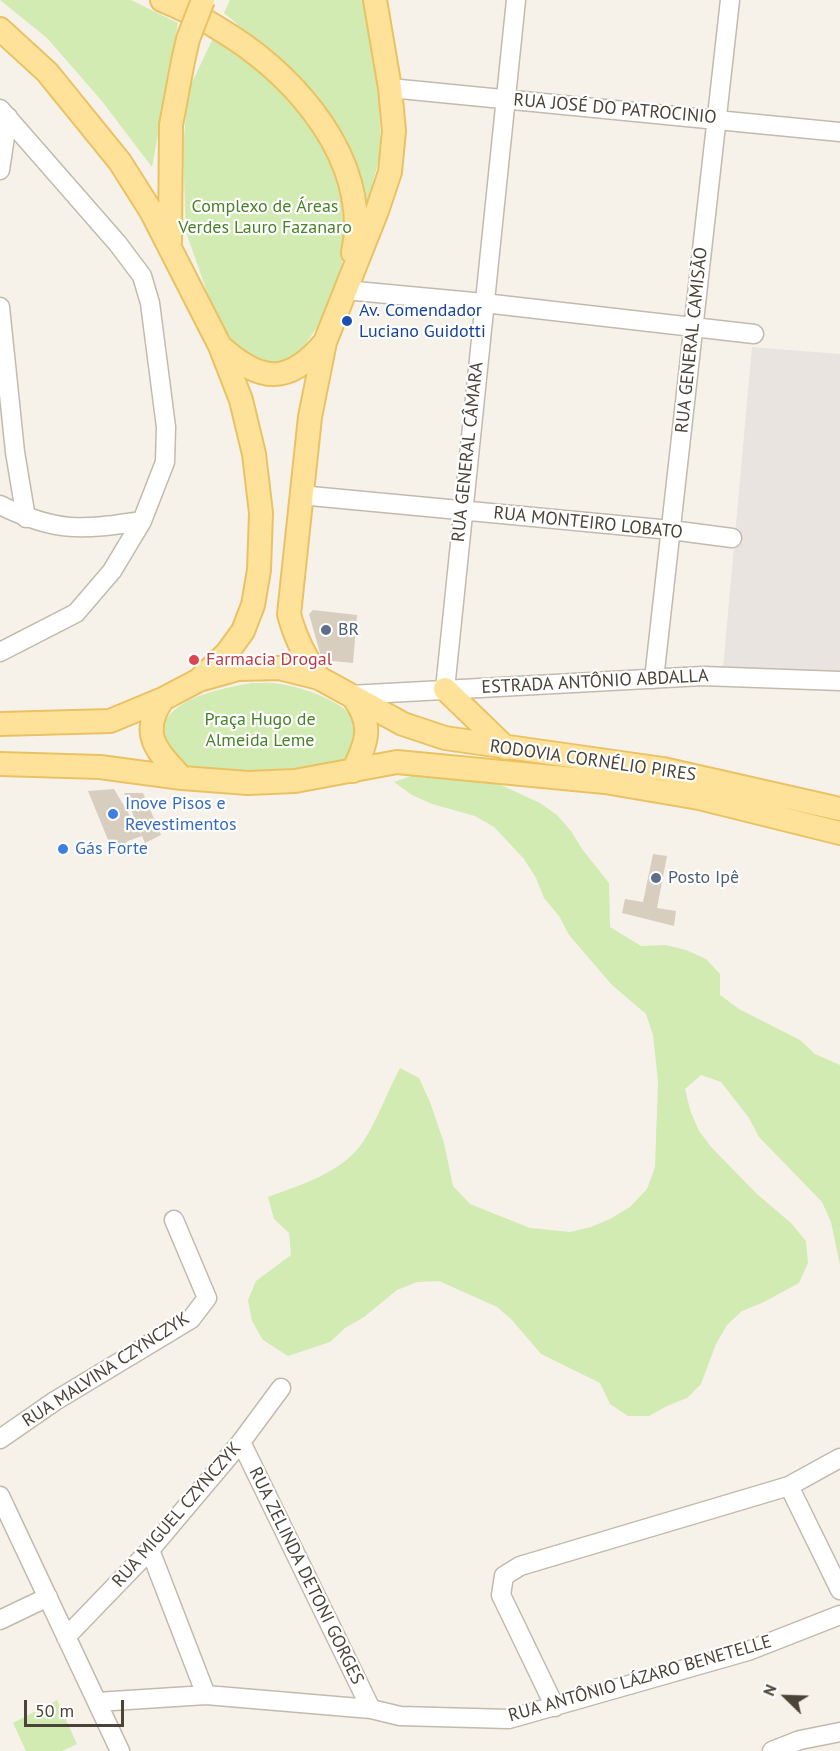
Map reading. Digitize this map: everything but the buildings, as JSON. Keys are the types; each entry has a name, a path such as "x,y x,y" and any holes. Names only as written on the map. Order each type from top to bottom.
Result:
{"main road":[{"path":"162,0 216,26 278,72 313,112 336,146 351,186 356,230 347,286"},
{"path":"170,248 171,125 188,39 203,0"},
{"path":"319,678 304,656 294,635 289,614 310,417 325,342 390,172 394,131 390,88 375,0"},
{"path":"0,29 47,72 120,162 151,211 220,346 241,400 254,454 261,513 260,570 253,605 243,631 227,654 199,680"},
{"path":"220,346 237,362 267,375 284,374 293,370 310,358 325,342"},
{"path":"0,724 110,721 163,699 199,680 238,669 279,668 319,678"},
{"name":"RODOVIA CORNÉLIO PIRES","path":"319,678 403,724 445,738 663,769 840,809"},
{"path":"445,689 506,748"},
{"path":"351,696 363,710 367,737 353,771"},
{"path":"163,699 153,713 150,729 155,746 182,778"},
{"name":"RODOVIA CORNÉLIO PIRES","path":"0,764 100,767 182,778 248,783 295,781 397,762 605,782 699,798 840,832"}],"street":[{"name":"RUA GENERAL CÂMARA","path":"445,689 516,0"},
{"name":"RUA GENERAL CAMISÃO","path":"654,680 730,0"},
{"name":"RUA JOSÉ DO PATROCINIO","path":"390,88 840,132"},
{"path":"0,170 4,113"},
{"path":"0,652 76,613 112,571 142,521 165,462 166,427 150,303 142,276 118,244 4,113"},
{"path":"347,286 754,334"},
{"path":"0,307 15,452 26,518"},
{"name":"RUA MONTEIRO LOBATO","path":"300,495 671,530 732,538"},
{"path":"0,505 26,518 54,526 76,528 142,521"},
{"name":"ESTRADA ANTÔNIO ABDALLA","path":"351,696 704,676 840,681"},
{"name":"RUA MALVINA CZYNCZYK","path":"0,1439 55,1401 191,1318 207,1298 174,1220"},
{"name":"RUA MIGUEL CZYNCZYK","path":"66,1637 150,1550 241,1442 281,1388"},
{"name":"RUA ZELINDA DETONI GORGES","path":"241,1442 370,1709"},
{"path":"555,1707 501,1595 504,1576 520,1566 789,1486 840,1458"},
{"path":"789,1486 840,1590"},
{"path":"0,1496 120,1751"},
{"path":"150,1550 206,1695"},
{"path":"0,1620 48,1597"},
{"name":"RUA ANTÔNIO LÁZARO BENETELLE","path":"98,1702 206,1695 370,1709 400,1716 509,1719 748,1651 840,1615"},
{"path":"772,1751 802,1745 840,1732"}],"shaded area":[{"path":"752,347 840,354 840,673 723,668"}],"green space":[{"name":"Complexo de Áreas Verdes Lauro Fazanaro","path":"0,0 131,0 178,23 152,167 101,100 47,38"},
{"name":"Complexo de Áreas Verdes Lauro Fazanaro","path":"230,0 365,0 378,73 381,152 365,211 360,179 338,129 305,86 266,48 224,13"},
{"name":"Complexo de Áreas Verdes Lauro Fazanaro","path":"215,34 280,85 312,123 329,157 340,191 348,230 339,279 326,314 300,352 282,362 267,366 247,362 222,335 186,232 183,149 188,91"},
{"name":"Praça Hugo de Almeida Leme","path":"252,683 277,683 301,689 325,698 346,711 354,718 358,727 358,739 352,759 293,775 190,768 179,765 168,757 162,730 175,709 214,691"},
{"path":"414,775 456,775 501,785 540,803 557,815 571,831 609,883 610,927 641,946 665,945 686,950 706,959 720,974 720,995 739,1009 800,1040 815,1054 840,1065 840,1265 831,1222 822,1202 759,1137 749,1118 721,1082 701,1075 685,1089 690,1110 699,1131 712,1148 757,1194 791,1223 806,1241 808,1263 799,1283 742,1311 727,1325 716,1344 701,1384 687,1398 649,1416 628,1416 610,1404 600,1383 541,1354 512,1320 497,1307 439,1281 417,1282 397,1290 364,1317 345,1328 330,1342 288,1356 263,1340 252,1321 248,1300 256,1281 291,1255 289,1233 274,1219 268,1197 320,1177 354,1153 373,1124 400,1068 419,1078 430,1102 444,1143 453,1186 470,1204 530,1228 570,1232 610,1219 630,1207 647,1189 655,1167 658,1082 653,1035 646,1014 612,985 569,935 559,916 544,898 536,878 524,859 494,827 475,816 432,804 412,795 394,782"},
{"path":"57,1700 77,1744 62,1751 26,1751 13,1723"}],"place":[{"name":"Av. Comendador Luciano Guidotti","path":"347,321"},
{"name":"BR","path":"326,630"},
{"name":"Farmacia Drogal","path":"194,660"},
{"name":"Inove Pisos e Revestimentos","path":"113,814"},
{"name":"Gás Forte","path":"63,849"},
{"name":"Posto Ipê","path":"656,878"}]}
